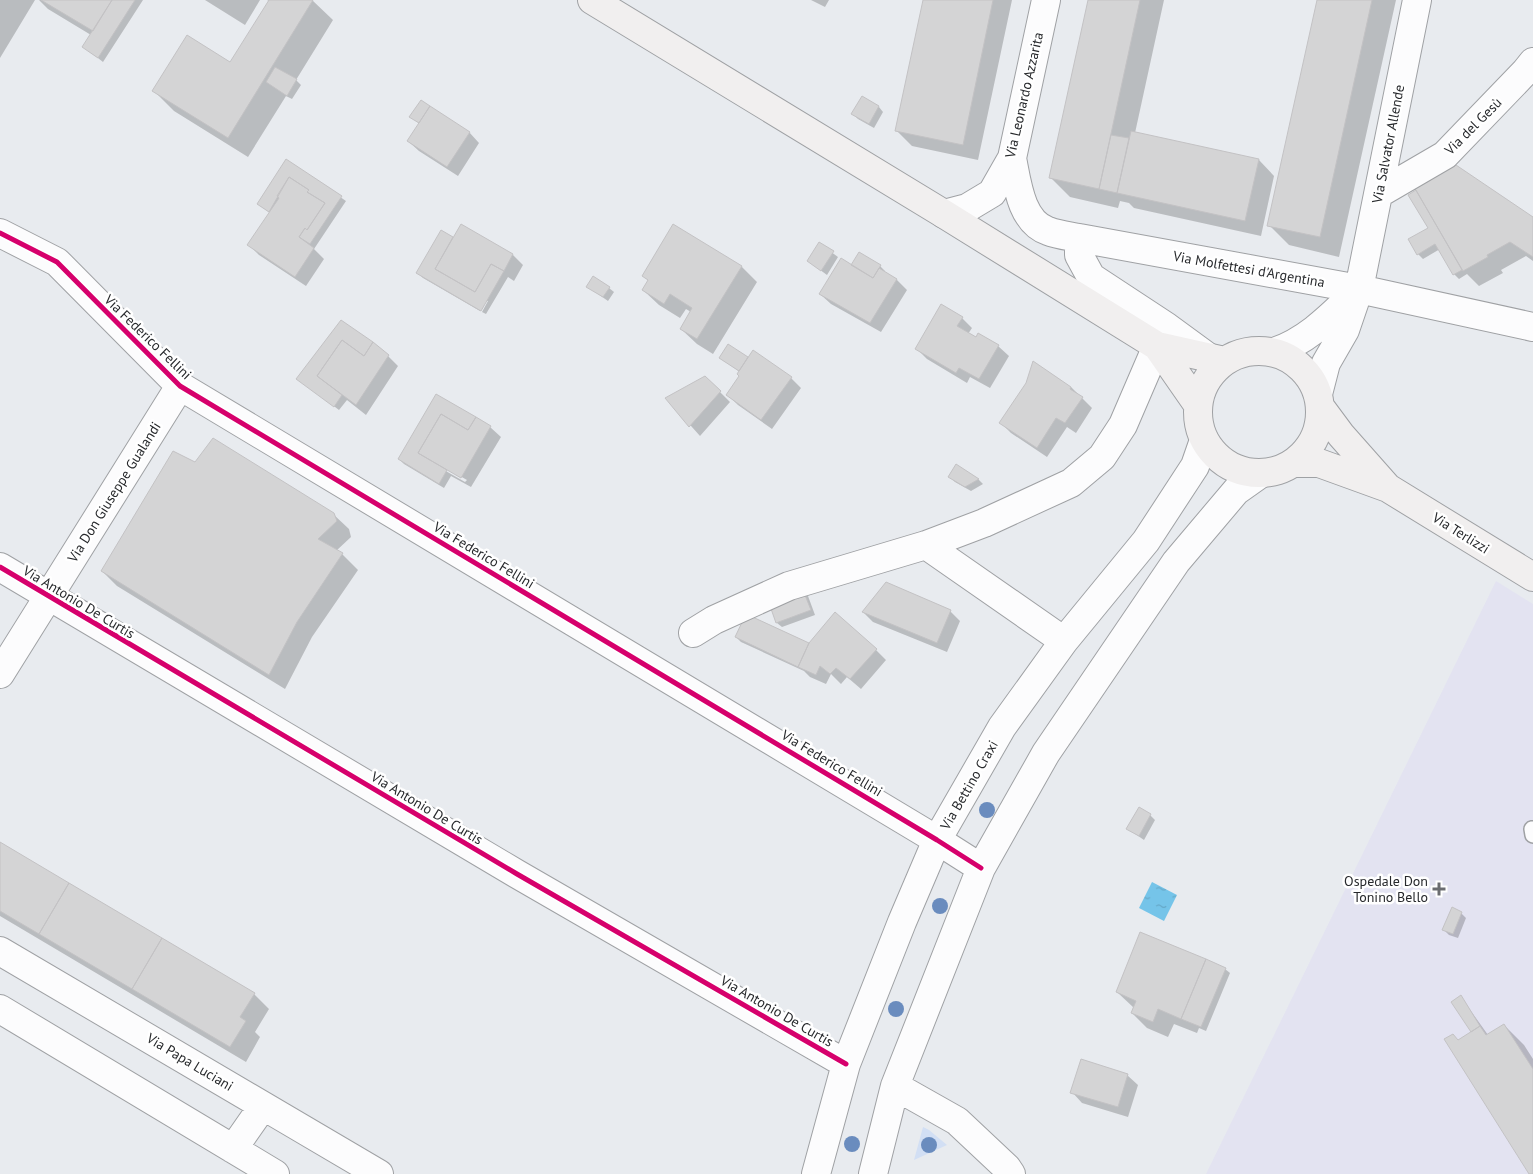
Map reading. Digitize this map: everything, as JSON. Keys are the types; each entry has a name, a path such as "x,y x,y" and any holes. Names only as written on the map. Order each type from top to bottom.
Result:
{"main road":[{"path":"592,0 1157,346 1216,359 1257,350 1274,352 1291,359 1304,370 1320,401 1320,419 1316,436 1307,452 1293,463 1278,471 1260,474 1243,472 1227,465 1213,454 1204,440 1198,423 1198,405 1202,388 1211,373 1216,359"},
{"path":"1157,346 1198,405"},
{"name":"Via Terlizzi","path":"1320,401 1341,435 1388,488"},
{"name":"Via Terlizzi","path":"1293,463 1319,464 1388,488 1533,577"}],"street":[{"name":"Via Leonardo Azzarita","path":"944,214 967,208 992,193 1012,158 1046,0"},
{"name":"Via Salvator Allende","path":"1320,401 1326,364 1345,330 1359,289 1417,0"},
{"name":"Via del Gesù","path":"1378,194 1445,155 1526,72 1533,62"},
{"name":"Via Molfettesi d'Argentina","path":"1012,158 1020,194 1029,216 1046,231 1359,289 1533,327"},
{"name":"Via Federico Fellini","path":"0,233 57,262 180,386 981,868"},
{"path":"1079,238 1079,255 1090,277 1216,359"},
{"path":"1274,352 1291,347 1307,337 1359,289"},
{"path":"692,633 714,620 789,586 926,545 984,523 1071,483 1102,457 1123,425 1157,346"},
{"name":"Via Don Giuseppe Gualandi","path":"0,674 180,386"},
{"name":"Via Bettino Craxi","path":"816,1174 846,1064 902,922 937,840 1002,726 1064,641 1146,541 1195,466 1204,440"},
{"path":"873,1174 895,1086 981,868 1046,754 1176,562 1236,491 1260,474"},
{"path":"926,545 1064,641"},
{"name":"Via Antonio De Curtis","path":"0,567 508,869 846,1064"},
{"name":"Via Papa Luciani","path":"0,950 379,1174"},
{"path":"0,1008 275,1174"},
{"path":"895,1086 957,1121 1011,1174"},
{"path":"233,1149 263,1106"}],"shaded area":[{"name":"Ospedale Don Tonino Bello","path":"1496,581 1533,604 1533,1174 1206,1174"},
{"path":"923,1127 947,1145 914,1160"}],"water":[{"path":"1152,882 1177,895 1164,921 1139,908"}],"building":[{"path":"41,0 112,0 93,31"},
{"path":"112,0 135,0 98,58 82,47"},
{"path":"269,0 313,0 228,138 152,91 187,35 230,62"},
{"path":"923,0 993,0 963,145 895,131"},
{"path":"1088,0 1140,0 1099,189 1049,178"},
{"path":"1317,0 1372,0 1320,237 1267,226"},
{"path":"275,67 297,79 287,96 266,82"},
{"path":"862,96 879,106 869,124 851,114"},
{"path":"421,100 430,106 419,123 409,117"},
{"path":"430,106 470,132 447,167 407,141"},
{"path":"1131,131 1259,159 1245,221 1117,193"},
{"path":"1111,135 1129,138 1117,193 1099,189"},
{"path":"286,159 342,196 310,244 299,237 305,228 307,230 325,203 307,192 309,190 289,177 269,212 257,204"},
{"path":"1456,165 1533,217 1533,257 1510,242 1463,271 1414,187"},
{"path":"289,177 309,190 307,192 325,203 307,230 305,228 299,237 314,248 295,277 247,245 279,198 277,196"},
{"path":"1416,190 1462,270 1453,275 1435,244 1417,255 1408,239 1428,228 1408,195"},
{"path":"461,224 513,254 504,271 491,264 475,292 435,269"},
{"path":"673,224 742,266 697,339 680,329 692,308 670,294 664,304 642,290 648,280 642,276"},
{"path":"441,230 453,237 435,269 475,292 491,264 504,271 481,311 416,273"},
{"path":"819,242 834,251 821,271 807,261"},
{"path":"859,252 881,265 873,278 851,265"},
{"path":"841,258 873,278 879,268 897,279 870,323 819,294"},
{"path":"593,276 610,287 603,297 586,287"},
{"path":"941,304 963,317 957,326 976,337 978,333 999,345 979,379 959,368 956,373 915,349"},
{"path":"341,320 373,342 364,356 342,340 317,376 342,395 334,407 296,379"},
{"path":"342,340 364,356 373,342 389,355 356,405 317,376"},
{"path":"728,344 748,357 739,371 719,358"},
{"path":"753,350 792,377 761,420 726,395"},
{"path":"1033,361 1083,397 1065,423 1056,418 1037,448 999,423 1026,383"},
{"path":"705,376 721,391 689,427 665,398"},
{"path":"436,394 476,417 468,430 441,414 418,453 447,470 439,484 398,459"},
{"path":"441,414 468,430 476,417 491,426 461,478 418,453"},
{"path":"213,438 334,513 337,521 318,539 343,553 297,622 269,675 101,571 173,451 195,462"},
{"path":"956,464 979,479 965,487 948,477"},
{"path":"886,582 951,610 937,643 862,612"},
{"path":"803,590 811,610 776,623 769,603"},
{"path":"835,612 877,649 850,679 836,668 830,674 820,666 816,675 798,667 809,643"},
{"path":"746,614 809,643 798,667 735,637"},
{"path":"1139,807 1151,814 1139,836 1126,829"},
{"path":"0,842 69,883 39,934 0,911"},
{"path":"69,883 162,938 132,989 39,934"},
{"path":"1452,907 1462,912 1453,934 1442,930"},
{"path":"1140,932 1206,959 1181,1019 1158,1009 1153,1022 1131,1013 1136,1001 1116,992"},
{"path":"162,938 255,993 240,1017 246,1021 230,1047 132,989"},
{"path":"1206,959 1226,968 1201,1027 1181,1019"},
{"path":"1461,995 1480,1026 1471,1032 1451,1002"},
{"path":"1504,1024 1533,1069 1533,1174 1529,1174 1444,1039 1453,1034 1458,1040 1480,1026 1486,1035"},
{"path":"1081,1059 1128,1074 1118,1107 1070,1093"}],"cycle path":[{"path":"0,233 57,262 180,386 981,868"},
{"path":"0,567 517,874 846,1064"}],"place":[{"name":"Ospedale Don Tonino Bello","path":"1439,889"}]}
